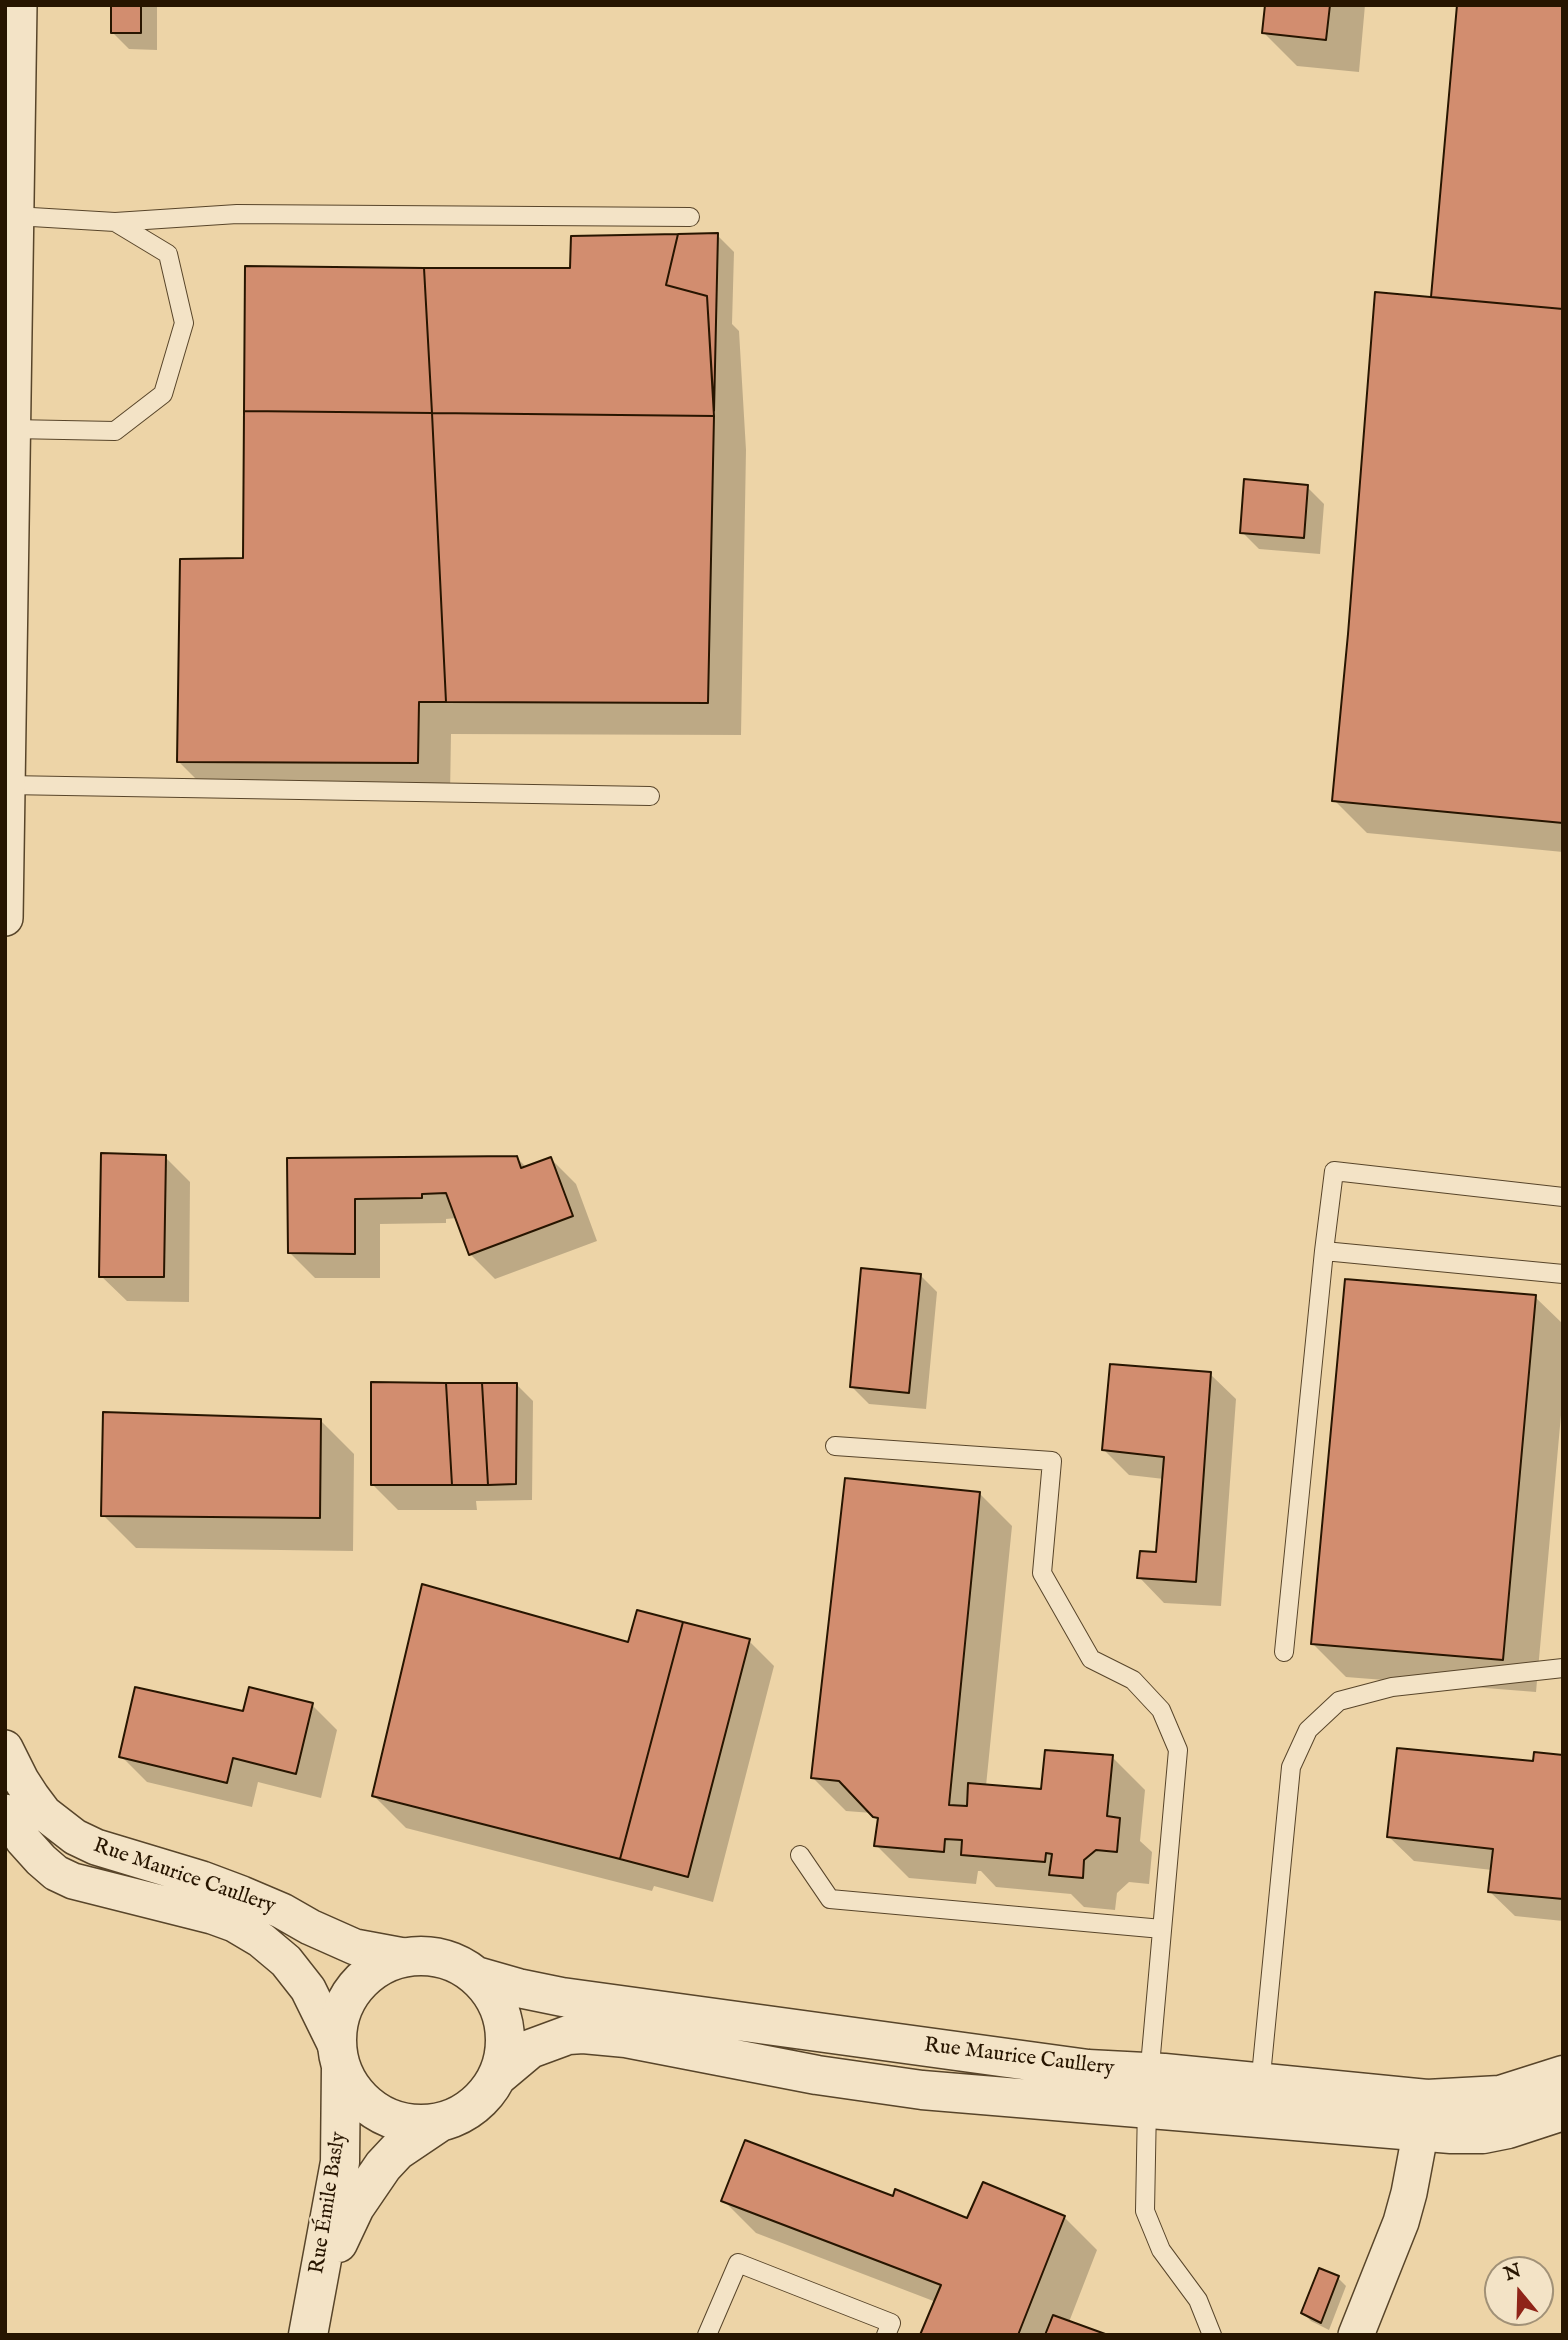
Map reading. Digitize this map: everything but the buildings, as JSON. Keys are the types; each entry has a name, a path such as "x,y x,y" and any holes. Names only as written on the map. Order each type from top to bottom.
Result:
{"street":[{"path":"5,918 9,467 12,429 19,5"},
{"name":"Rue Maurice Caullery","path":"5,1748 23,1840 41,1860 74,1881 212,1916 234,1924 261,1940 286,1961 308,1989 357,2095 365,2104 384,2116 406,2123 440,2122 471,2109 487,2093 499,2075 523,2053 547,2042 568,2035 603,2034 888,2085 1148,2090 1424,2116 1483,2134 1508,2129 1563,2111"},
{"name":"Rue Maurice Caullery","path":"17,1819 60,1827 96,1847 242,1894 355,1947 409,1957"},
{"name":"Rue Maurice Caullery","path":"339,2057 341,2014 352,1993 376,1969 409,1957 420,1956 444,1959 466,1969 492,1994 502,2015 506,2040 499,2075"},
{"name":"Rue Maurice Caullery","path":"476,1976 562,1997 1061,2066 1148,2090"},
{"name":"Rue Émile Basly","path":"311,2317 340,2162 342,2128 339,2057"},
{"name":"Rue Maurice Caullery","path":"1424,2116 1563,2075"},
{"path":"1356,2335 1401,2222 1424,2116"},
{"name":"Rue Émile Basly","path":"311,2317 342,2235 372,2180 397,2151 440,2122"}],"lane":[{"path":"15,216 115,222 237,214 690,217"},
{"path":"12,429 115,431 163,394 184,323 168,254 115,222"},
{"path":"7,785 650,796"},
{"path":"1284,1652 1334,1171 1563,1197"},
{"path":"1324,1251 1563,1274"},
{"path":"835,1446 1052,1461 1042,1573 1091,1659 1133,1680 1161,1710 1178,1751 1148,2090 1145,2211 1161,2250 1198,2300 1212,2335"},
{"path":"1258,2100 1291,1767 1308,1730 1339,1701 1392,1687 1563,1668"},
{"path":"800,1855 830,1899 1162,1929"},
{"path":"707,2335 738,2263 891,2323 886,2335"}]}
